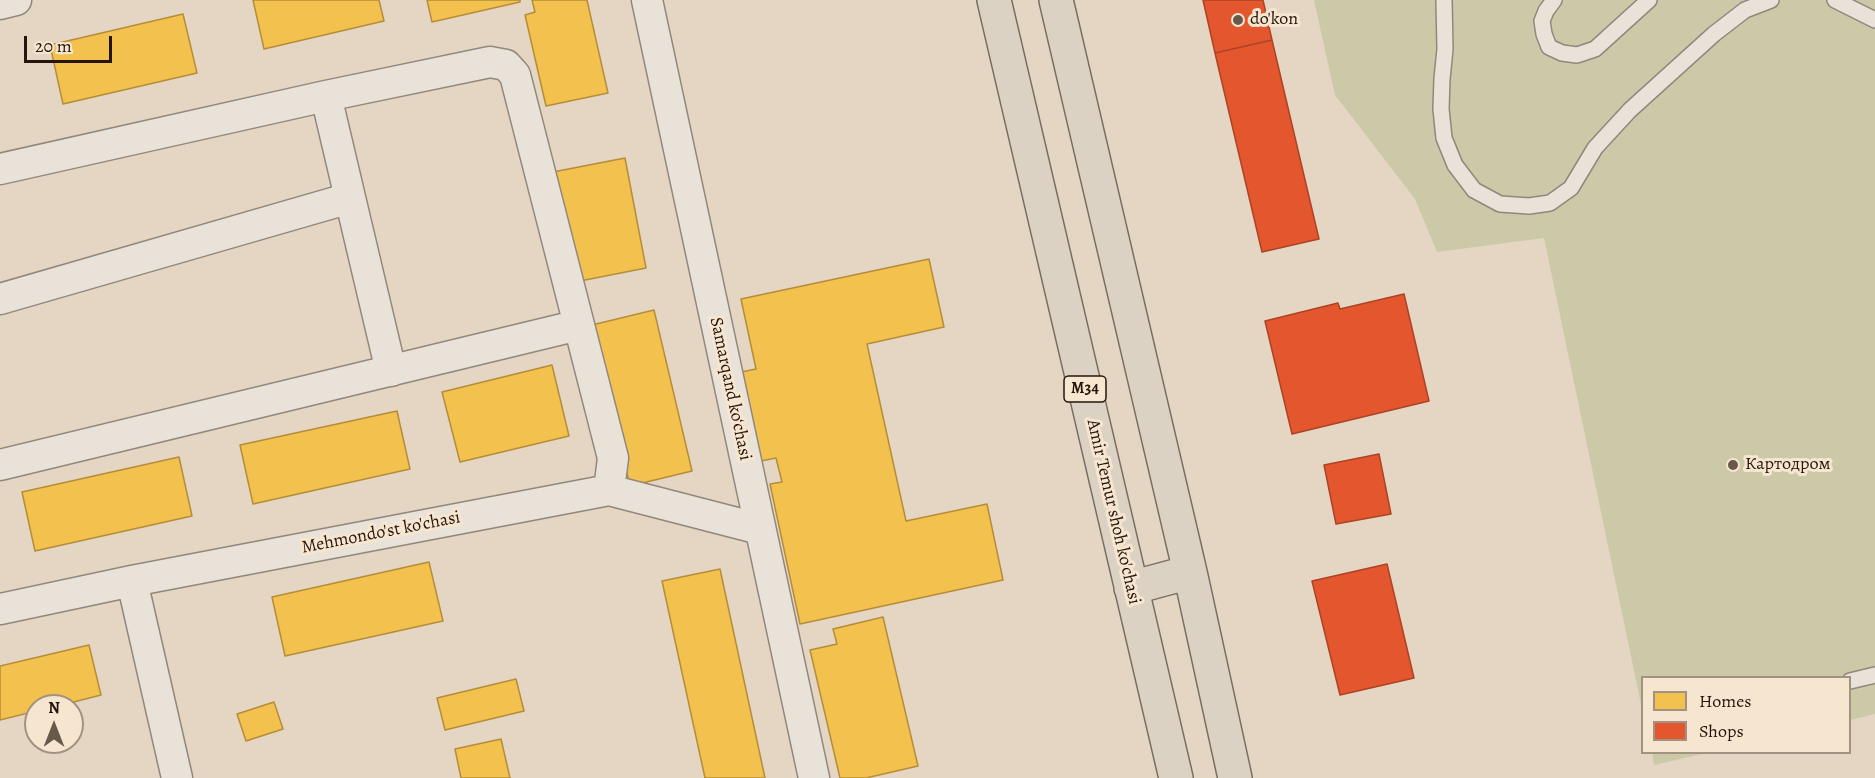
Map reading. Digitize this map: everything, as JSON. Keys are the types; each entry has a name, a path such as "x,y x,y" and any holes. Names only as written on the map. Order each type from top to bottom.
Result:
{"highway":[{"name":"Amir Temur shoh ko'chasi","path":"994,0 1176,778"},
{"path":"1056,0 1190,572 1235,778"},
{"path":"1131,588 1190,572"}],"street":[{"path":"0,4 16,0"},
{"name":"Samarqand ko‘chasi","path":"647,0 814,778"},
{"path":"0,169 490,62 506,65 515,75 613,458 609,490"},
{"path":"326,96 391,371"},
{"path":"0,299 350,198"},
{"path":"0,465 579,325"},
{"name":"Mehmondo'st ko'chasi","path":"0,609 132,581 609,490 760,529"},
{"path":"132,581 177,778"}],"lane":[{"path":"1444,0 1441,109 1444,138 1455,165 1474,190 1500,204 1529,206 1550,203 1571,189 1595,148 1630,110 1714,34 1745,10 1771,0"},
{"path":"1554,0 1542,21 1549,46 1562,53 1577,55 1595,49 1649,0"},
{"path":"1835,0 1875,20"},
{"path":"1851,681 1875,675"}],"shaded area":[{"name":"Картодром","path":"1314,0 1875,0 1875,714 1851,720 1851,676 1641,676 1641,704 1544,238 1437,252 1415,199 1335,95"},
{"path":"1652,754 1703,754 1654,765"}],"building: Homes":[{"path":"253,0 379,0 384,21 264,49"},
{"path":"427,0 520,0 520,2 432,22"},
{"path":"532,0 587,0 608,93 546,106 525,15 535,12"},
{"path":"183,14 197,73 63,104 50,45"},
{"path":"625,158 646,268 575,282 553,172"},
{"path":"929,259 944,327 867,344 906,521 987,504 1003,580 800,624 770,484 782,482 776,458 761,461 741,372 756,369 741,299"},
{"path":"654,310 692,471 630,486 592,325"},
{"path":"552,365 569,436 460,462 442,392"},
{"path":"397,411 410,469 253,504 240,445"},
{"path":"179,457 192,516 35,551 22,492"},
{"path":"429,562 443,621 285,656 272,597"},
{"path":"720,569 765,778 705,778 662,581"},
{"path":"883,617 918,766 866,778 840,778 810,650 837,644 833,629"},
{"path":"89,645 101,695 84,699 84,694 24,694 24,714 0,720 0,666"},
{"path":"516,679 524,711 445,730 437,698"},
{"path":"274,702 283,729 246,741 237,714"},
{"path":"501,739 510,778 461,778 455,749"}],"building: Shops":[{"name":"do'kon","path":"1203,0 1263,0 1272,40 1215,53"},
{"path":"1272,40 1319,239 1262,252 1215,53"},
{"path":"1404,294 1429,401 1292,434 1265,321 1338,303 1340,309"},
{"path":"1379,454 1391,514 1336,524 1324,465"},
{"path":"1387,564 1414,678 1340,695 1312,581"}],"place":[{"name":"do'kon","path":"1238,20"},
{"name":"Картодром","path":"1733,465"}]}
